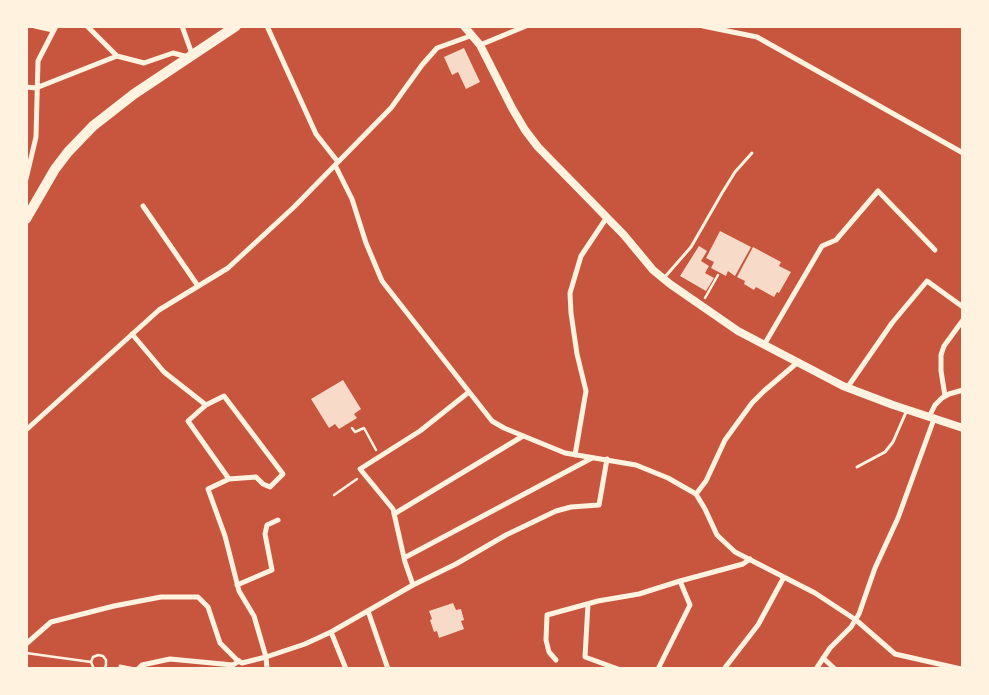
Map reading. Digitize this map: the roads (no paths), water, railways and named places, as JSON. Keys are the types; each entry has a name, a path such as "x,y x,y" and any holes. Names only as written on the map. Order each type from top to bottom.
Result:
{"main road":[{"path":"26,219 55,169 81,138 120,104 236,26"}],"street":[{"path":"26,179 36,137 38,61 54,28 35,26"},
{"path":"87,26 117,56 144,63 173,53 191,56 182,26"},
{"path":"267,26 316,134 336,163 352,199 366,243 382,281 492,421 522,436 576,455 607,459 644,468 668,478 696,494 706,509 717,536 736,552 815,593 856,620 896,654 961,669"},
{"path":"464,26 480,45 512,108 538,147 663,278 738,331 847,388 963,428"},
{"path":"480,45 526,26"},
{"path":"703,26 757,36 963,153"},
{"path":"26,430 159,310 228,268 294,207 391,108 422,65 437,48 473,35"},
{"path":"26,87 36,88 117,56"},
{"path":"764,345 822,246 836,240 878,191 935,250"},
{"path":"143,206 198,286"},
{"path":"576,455 586,391 577,354 570,293 581,256 607,218"},
{"path":"847,388 892,323 927,281 963,307"},
{"path":"946,396 941,371 941,355 944,346 963,320"},
{"path":"132,334 164,372 206,405"},
{"path":"696,494 706,481 725,440 752,403 798,362"},
{"path":"816,669 860,614 875,568 898,518 935,405 946,396 963,390"},
{"path":"414,585 404,558 393,509 360,469 420,431 469,392"},
{"path":"229,479 188,421 206,405 224,396 283,474 270,487 263,484 256,477 229,479 208,489 225,536 239,591 254,616 266,657 267,669"},
{"path":"394,514 522,436"},
{"path":"404,558 593,458"},
{"path":"26,644 51,622 114,606 161,597 198,597 208,607 220,643 239,661 242,663 266,657 305,644 331,632 506,535 556,512 572,507 599,504 607,459"},
{"path":"237,585 272,570 265,534 267,526 278,520"},
{"path":"556,660 549,652 546,640 547,614 639,594 743,564 750,559"},
{"path":"724,669 758,625 784,577"},
{"path":"658,669 690,605 680,581"},
{"path":"588,604 585,657 618,669"},
{"path":"368,611 388,669"},
{"path":"331,632 346,669"},
{"path":"823,658 835,669"},
{"path":"137,669 142,665 170,659 233,665 239,661"}],"lane":[{"path":"663,278 691,247 722,193 736,172 752,154"},
{"path":"857,467 885,452 893,442 907,410"},
{"path":"120,666 137,669"}]}
